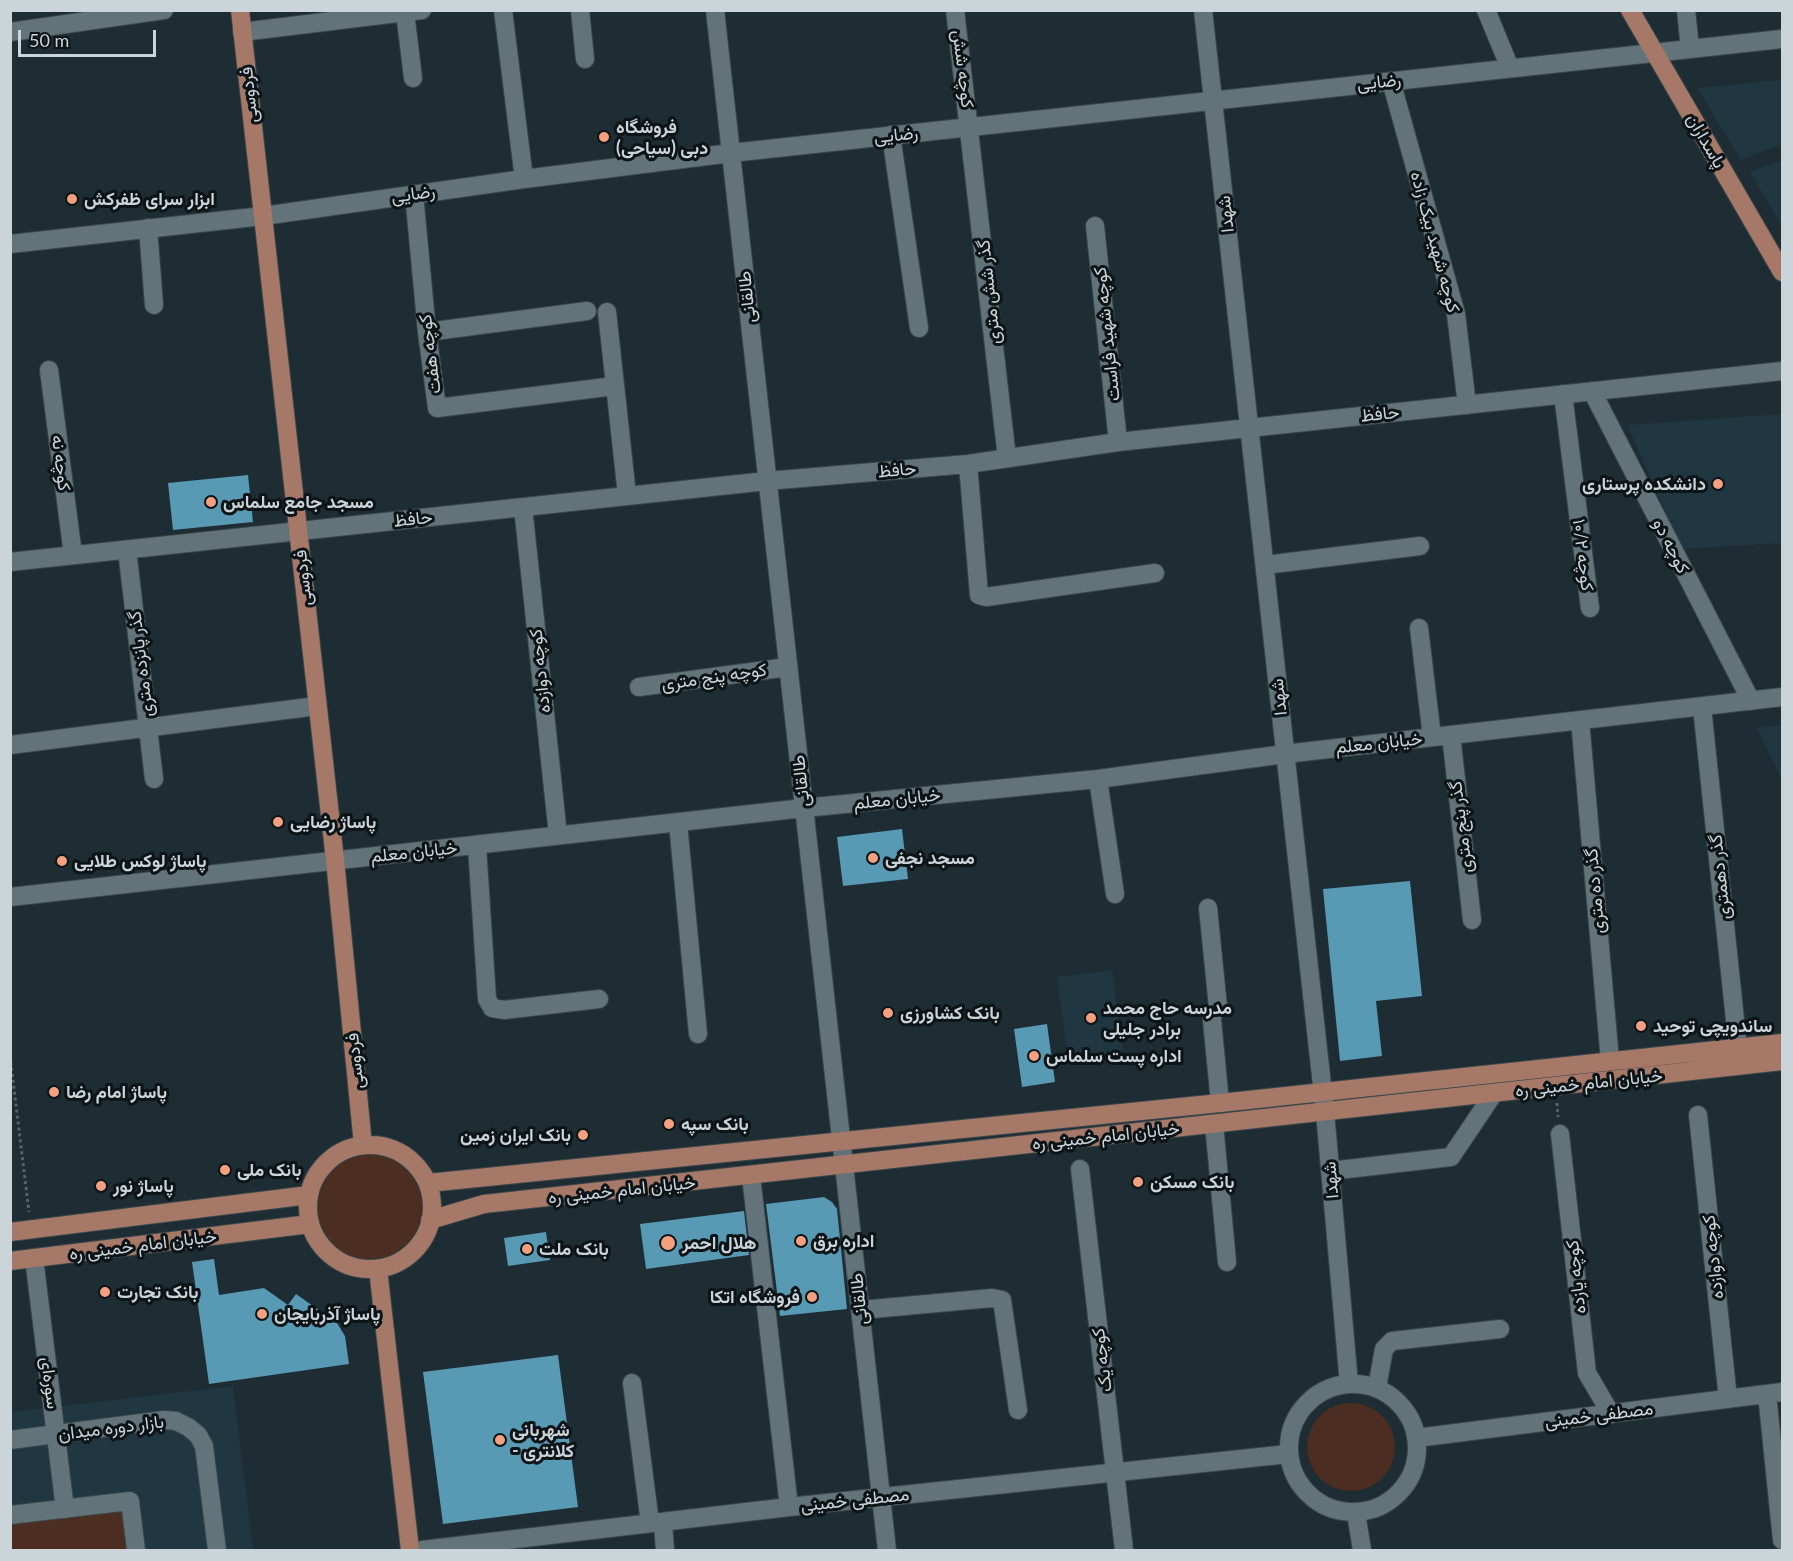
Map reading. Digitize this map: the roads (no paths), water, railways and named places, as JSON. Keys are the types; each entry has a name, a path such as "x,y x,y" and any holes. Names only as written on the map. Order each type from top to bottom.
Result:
{"main road":[{"name":"فردوسی","path":"240,10 335,861 363,1145"},
{"name":"پاسداران","path":"1630,10 1782,272"},
{"name":"خیابان امام خمینی ره","path":"428,1183 1220,1103 1782,1043"},
{"name":"خیابان امام خمینی ره","path":"430,1220 484,1204 1782,1062"},
{"path":"363,1145 395,1150 421,1171 428,1183 432,1203 430,1220 424,1238 411,1253 395,1264 378,1269 359,1268 343,1263 328,1253 317,1240 310,1224 309,1195 316,1177 328,1161 344,1151 363,1145"},
{"name":"خیابان امام خمینی ره","path":"10,1232 309,1195"},
{"name":"خیابان امام خمینی ره","path":"10,1261 310,1224"},
{"path":"378,1269 410,1551"}],"street":[{"path":"10,32 164,10"},
{"path":"503,10 524,179"},
{"path":"580,10 585,59"},
{"name":"طالقانی","path":"715,10 887,1551"},
{"name":"کوچه شش","path":"956,10 970,127"},
{"name":"شهدا","path":"1203,10 1323,1091 1349,1384"},
{"path":"1486,10 1510,68"},
{"path":"1686,10 1690,49"},
{"path":"242,32 413,11 413,78"},
{"name":"رضایی","path":"10,244 263,216 524,179 731,153 1782,39"},
{"name":"کوچه شهید بیک زاده","path":"1391,81 1456,314 1467,405"},
{"name":"گذر شش متری","path":"970,127 1007,458"},
{"path":"891,135 920,328"},
{"name":"کوچه هفت","path":"414,194 427,332 437,408 615,386"},
{"name":"کوچه شهید فراست","path":"1095,226 1119,442"},
{"path":"148,228 154,305"},
{"path":"427,332 587,311"},
{"path":"608,312 627,495"},
{"name":"کوچه نه","path":"49,370 73,555"},
{"name":"حافظ","path":"10,562 627,495 968,465 1119,442 1782,371"},
{"name":"کوچه دو","path":"1592,391 1751,701"},
{"name":"کوچه ۱۰/۲","path":"1563,394 1590,608"},
{"path":"968,465 979,596 986,597 1155,573"},
{"name":"کوچه دوازده","path":"523,507 558,836"},
{"path":"1265,566 1420,546"},
{"name":"گذر پانزده متری","path":"127,550 154,779"},
{"path":"1419,628 1432,737"},
{"name":"کوچه پنج متری","path":"639,687 788,667"},
{"name":"خیابان معلم","path":"10,897 804,808 1098,779 1286,753 1782,697"},
{"path":"10,745 317,706"},
{"name":"گذر دهمتری","path":"1702,706 1738,1048"},
{"name":"گذر ده متری","path":"1580,720 1610,1061"},
{"name":"گذر پنج متری","path":"1451,735 1472,920"},
{"path":"1098,779 1115,894"},
{"path":"678,823 698,1034"},
{"path":"477,846 487,999 492,1008 504,1010 599,999"},
{"path":"1208,908 1218,1007 1213,1013 1212,1020 1220,1103"},
{"path":"1330,1171 1451,1157 1494,1093"},
{"name":"کوچه دوازده","path":"1698,1115 1728,1399"},
{"path":"1214,1124 1227,1262"},
{"name":"کوچه یازده","path":"1560,1134 1587,1373 1611,1414"},
{"name":"کوچه یک","path":"1080,1169 1124,1551"},
{"path":"751,1176 789,1507"},
{"name":"سوره‌ای","path":"34,1258 65,1509"},
{"path":"861,1310 992,1298 1002,1300 1018,1410"},
{"path":"1377,1388 1384,1349 1392,1341 1500,1329"},
{"path":"632,1383 656,1523 665,1551"},
{"path":"1356,1383 1377,1388 1396,1400 1409,1417 1416,1438 1416,1459 1410,1478 1398,1495 1381,1507 1356,1513 1340,1512 1321,1505 1305,1492 1293,1474 1288,1454 1290,1432 1299,1412 1314,1396 1334,1386 1356,1383"},
{"path":"1775,1393 1782,1540"},
{"name":"مصطفی خمینی","path":"1416,1438 1775,1393"},
{"name":"بازار دوره میدان","path":"10,1440 164,1420 176,1421 188,1427 198,1435 204,1446 217,1551"},
{"name":"مصطفی خمینی","path":"422,1551 789,1507 1288,1454"},
{"path":"10,1515 130,1501 136,1551"},
{"path":"1356,1513 1362,1551"}],"place":[{"name":"فروشگاه دبی (سیاحی)","path":"604,137"},
{"name":"ابزار سرای ظفرکش","path":"72,199"},
{"name":"دانشکده پرستاری","path":"1718,484"},
{"name":"مسجد جامع سلماس","path":"211,502"},
{"name":"پاساژ رضایی","path":"278,822"},
{"name":"مسجد نجفی","path":"873,858"},
{"name":"پاساژ لوکس طلایی","path":"62,861"},
{"name":"بانک کشاورزی","path":"888,1013"},
{"name":"مدرسه حاج محمد برادر جلیلی","path":"1091,1018"},
{"name":"ساندویچی توحید","path":"1641,1026"},
{"name":"اداره پست سلماس","path":"1034,1056"},
{"name":"پاساژ امام رضا","path":"54,1092"},
{"name":"بانک سپه","path":"669,1124"},
{"name":"بانک ایران زمین","path":"583,1135"},
{"name":"بانک ملی","path":"225,1170"},
{"name":"بانک مسکن","path":"1138,1182"},
{"name":"پاساژ نور","path":"101,1186"},
{"name":"اداره برق","path":"801,1241"},
{"name":"هلال احمر","path":"668,1243"},
{"name":"بانک ملت","path":"527,1249"},
{"name":"بانک تجارت","path":"105,1292"},
{"name":"فروشگاه اتکا","path":"812,1297"},
{"name":"پاساژ آذربایجان","path":"262,1314"},
{"name":"شهربانی - کلانتری","path":"500,1440"}]}
